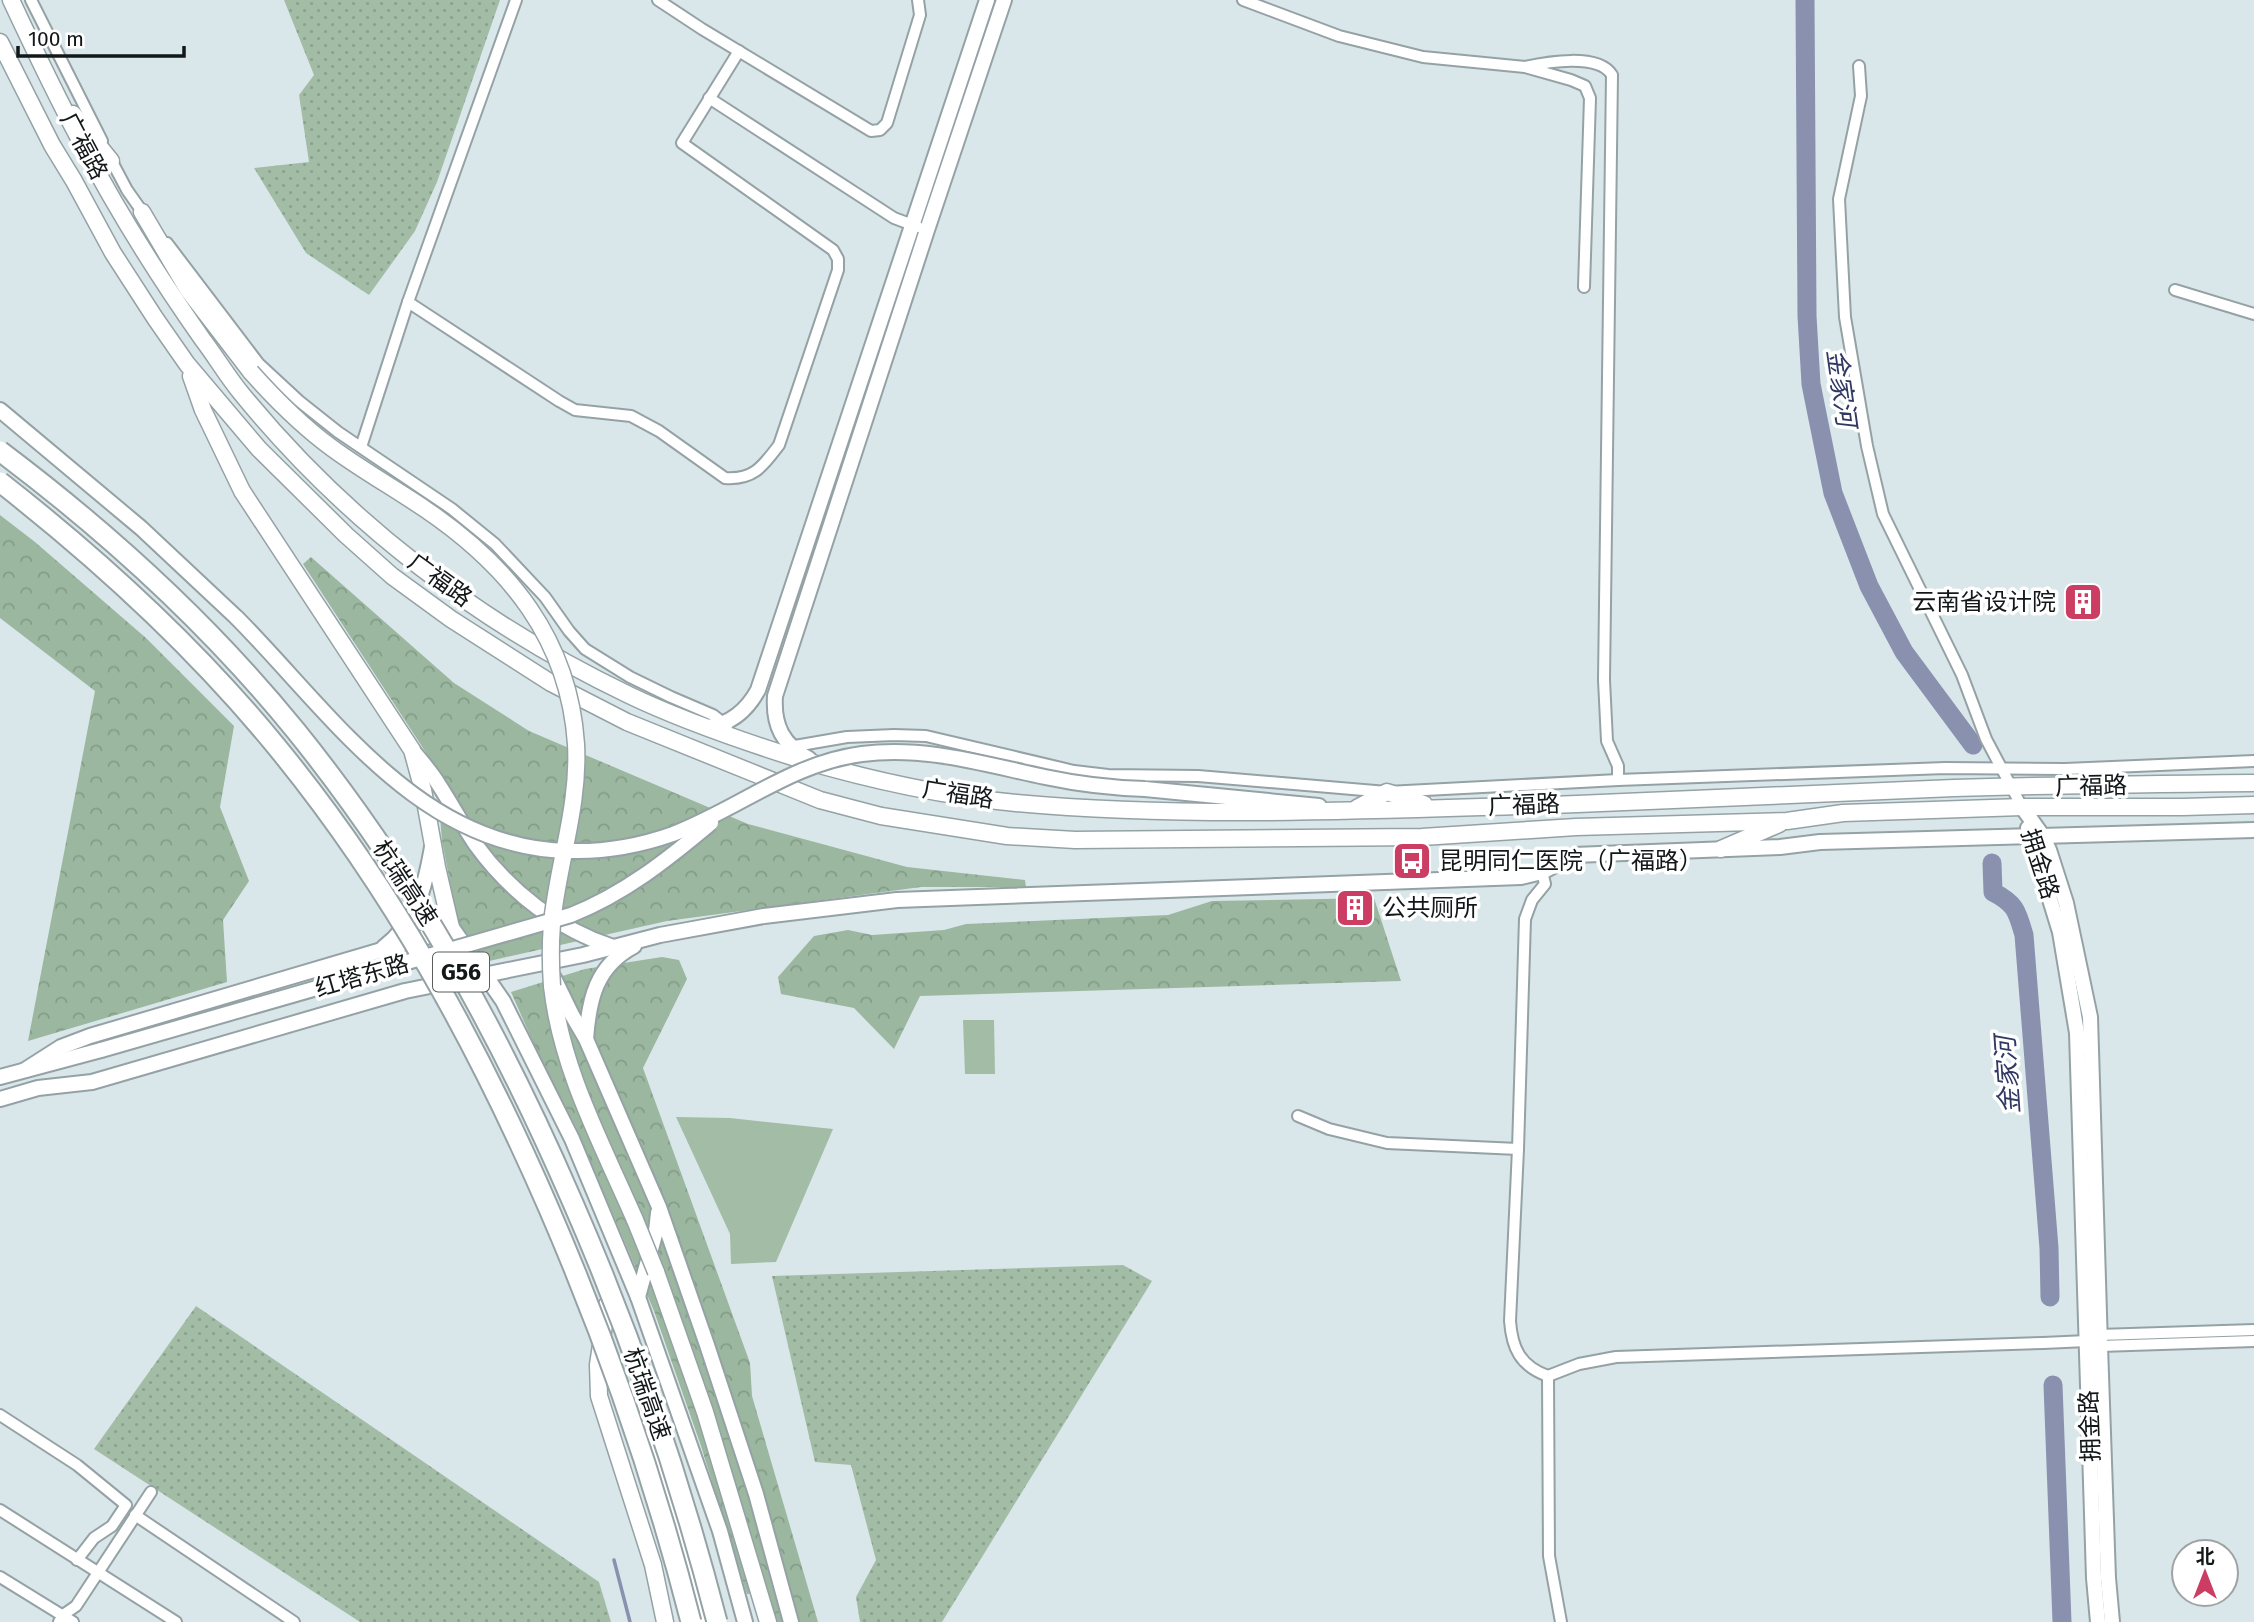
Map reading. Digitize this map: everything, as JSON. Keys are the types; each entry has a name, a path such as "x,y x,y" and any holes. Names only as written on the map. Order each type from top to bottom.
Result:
{"highway":[{"name":"杭瑞高速","path":"0,451 133,560 248,675 340,788 426,914 503,1050 584,1229 661,1432 717,1622"},
{"name":"杭瑞高速","path":"0,482 116,579 182,642 229,692 327,812 423,956 494,1089 577,1276 637,1440 691,1622"}],"main road":[{"name":"广福路","path":"10,0 96,170 176,302 238,389 307,466 406,557 473,605 561,660 634,698 748,743 888,784 1011,803 1160,810 1437,808 2012,787 2254,783"},
{"path":"817,764 791,747 781,735 776,722 775,696 901,314 919,228 946,128 987,0"},
{"path":"708,727 724,724 748,706 758,690 885,309 919,228 1004,0"},
{"name":"广福路","path":"0,42 52,145 155,318 187,364 258,449 291,483 392,576 451,619 551,683 627,722 820,800 881,817 1007,836 1075,840 1422,837 1576,827 1787,821 1843,813 2022,807 2254,805"},
{"path":"59,100 79,120 111,162"},
{"path":"142,212 188,290 251,372 287,410 321,440 435,516 473,546 522,598 552,646 569,694 577,764 573,810 553,918 552,986 557,1020 565,1052 596,1132 656,1272 705,1412 768,1622"},
{"path":"885,309 901,314"},
{"path":"187,364 203,410 242,491 412,750 438,782 475,843 512,888 530,902 589,939 613,947"},
{"path":"0,410 141,528 237,618 345,734 386,773 440,813 492,838 524,847 555,850 615,849 641,844 674,833 786,777 823,762 853,755 894,751 955,756 1075,783 1355,810 1387,792 1437,808"},
{"path":"805,550 822,555"},
{"path":"412,750 463,980 476,1013 532,1126 607,1305 676,1510 704,1622"},
{"name":"红塔东路","path":"0,1077 47,1066 571,915 634,883 737,803"},
{"name":"拥金路","path":"2022,807 2036,836 2049,850 2071,922 2090,1017 2095,1341 2094,1578 2098,1622"},
{"path":"1721,849 1787,821"},
{"path":"1721,849 1780,847 1820,842 2254,830"},
{"path":"372,954 395,938 418,906 433,842"},
{"name":"红塔东路","path":"0,1099 38,1088 92,1082 405,991 764,916 897,900 1521,877 1542,872 1574,855 1721,849"},
{"path":"25,1070 61,1047 90,1036 453,929"},
{"path":"453,929 503,1001 572,1139 638,1297 720,1531 745,1622"},
{"path":"586,1039 588,1013 595,987 601,977 620,954 648,939"},
{"path":"545,962 586,1039 659,1207 731,1413 791,1622"},
{"path":"638,1297 656,1231 659,1207"},
{"path":"607,1305 598,1365 599,1396 653,1565 665,1622"},
{"name":"拥金路","path":"2095,1341 2112,1622"}],"street":[{"path":"30,0 111,162 142,212 192,273 259,364 307,407 452,509 495,544 545,597 585,649 630,677 713,715 748,743 791,747 847,737 926,736 1018,759 1096,773 1198,776 1387,792 1618,780 2002,767 2065,769 2254,761"},
{"path":"361,447 408,302 516,0"},
{"path":"658,0 871,131 880,130 887,123 920,15 918,0"},
{"path":"1243,0 1339,36 1423,57 1525,67 1584,86 1590,98 1584,287"},
{"path":"408,302 575,410 631,416 659,431 725,478 737,479 762,467 779,445 838,270 838,259 833,250 682,143 739,51"},
{"path":"1525,67 1554,60 1596,64 1608,69 1612,75 1604,680 1607,741 1618,766 1618,780"},
{"path":"1859,66 1860,96 1839,199 1845,317 1867,446 1883,513 1962,675 1986,739 2022,807"},
{"path":"709,99 894,218 919,228"},
{"path":"2175,290 2254,314"},
{"path":"1542,872 1545,884 1532,901 1525,919 1510,1321 1512,1341 1530,1367 1548,1376 1579,1364 1616,1357 2095,1341 2254,1341"},
{"path":"1298,1116 1329,1129 1387,1143 1518,1149"},
{"path":"2095,1341 2254,1330"},
{"path":"1548,1376 1549,1556 1561,1622"},
{"path":"0,1415 77,1465 126,1505 112,1526 94,1538 77,1560"},
{"path":"61,1619 76,1606 151,1492"},
{"path":"0,1510 176,1622"},
{"path":"135,1514 294,1622"},
{"path":"0,1577 61,1619 74,1622"}],"green space":[{"path":"284,0 500,0 437,182 415,231 369,295 306,253 254,168 309,162 299,95 314,75"},
{"path":"0,515 146,638 234,726 220,807 249,881 223,920 227,982 28,1041 95,691 0,618"},
{"path":"311,557 454,683 529,731 748,824 907,867 1025,880 1026,887 921,887 667,921 485,962 458,923 442,841 436,768 303,564"},
{"path":"1374,898 1401,981 920,996 894,1049 854,1008 781,994 778,977 814,936 848,930 872,935 944,930 966,924 1168,915 1212,901"},
{"path":"662,957 679,960 687,979 643,1068 750,1363 752,1396 818,1622 771,1622 763,1592 747,1594 701,1446 654,1311 576,1127 544,1067 511,992 585,969"},
{"path":"963,1020 994,1020 995,1074 965,1074"},
{"path":"676,1117 730,1118 833,1129 776,1262 731,1264 730,1234"},
{"path":"1123,1265 1152,1281 942,1622 860,1622 856,1597 876,1560 851,1465 815,1462 772,1276"},
{"path":"196,1306 599,1582 611,1622 360,1622 94,1449"}],"waterway":[{"name":"金家河","path":"1805,0 1807,316 1811,384 1833,493 1869,586 1904,652 1973,745"},
{"name":"金家河","path":"1992,863 1993,892 2007,900 2015,909 2024,935 2049,1248 2050,1297"},
{"name":"金家河","path":"2053,1385 2062,1622"},
{"path":"614,1560 630,1622"}],"place":[{"name":"云南省设计院","path":"2083,602"},
{"name":"昆明同仁医院（广福路）","path":"1412,861"},
{"name":"公共厕所","path":"1355,908"}]}
